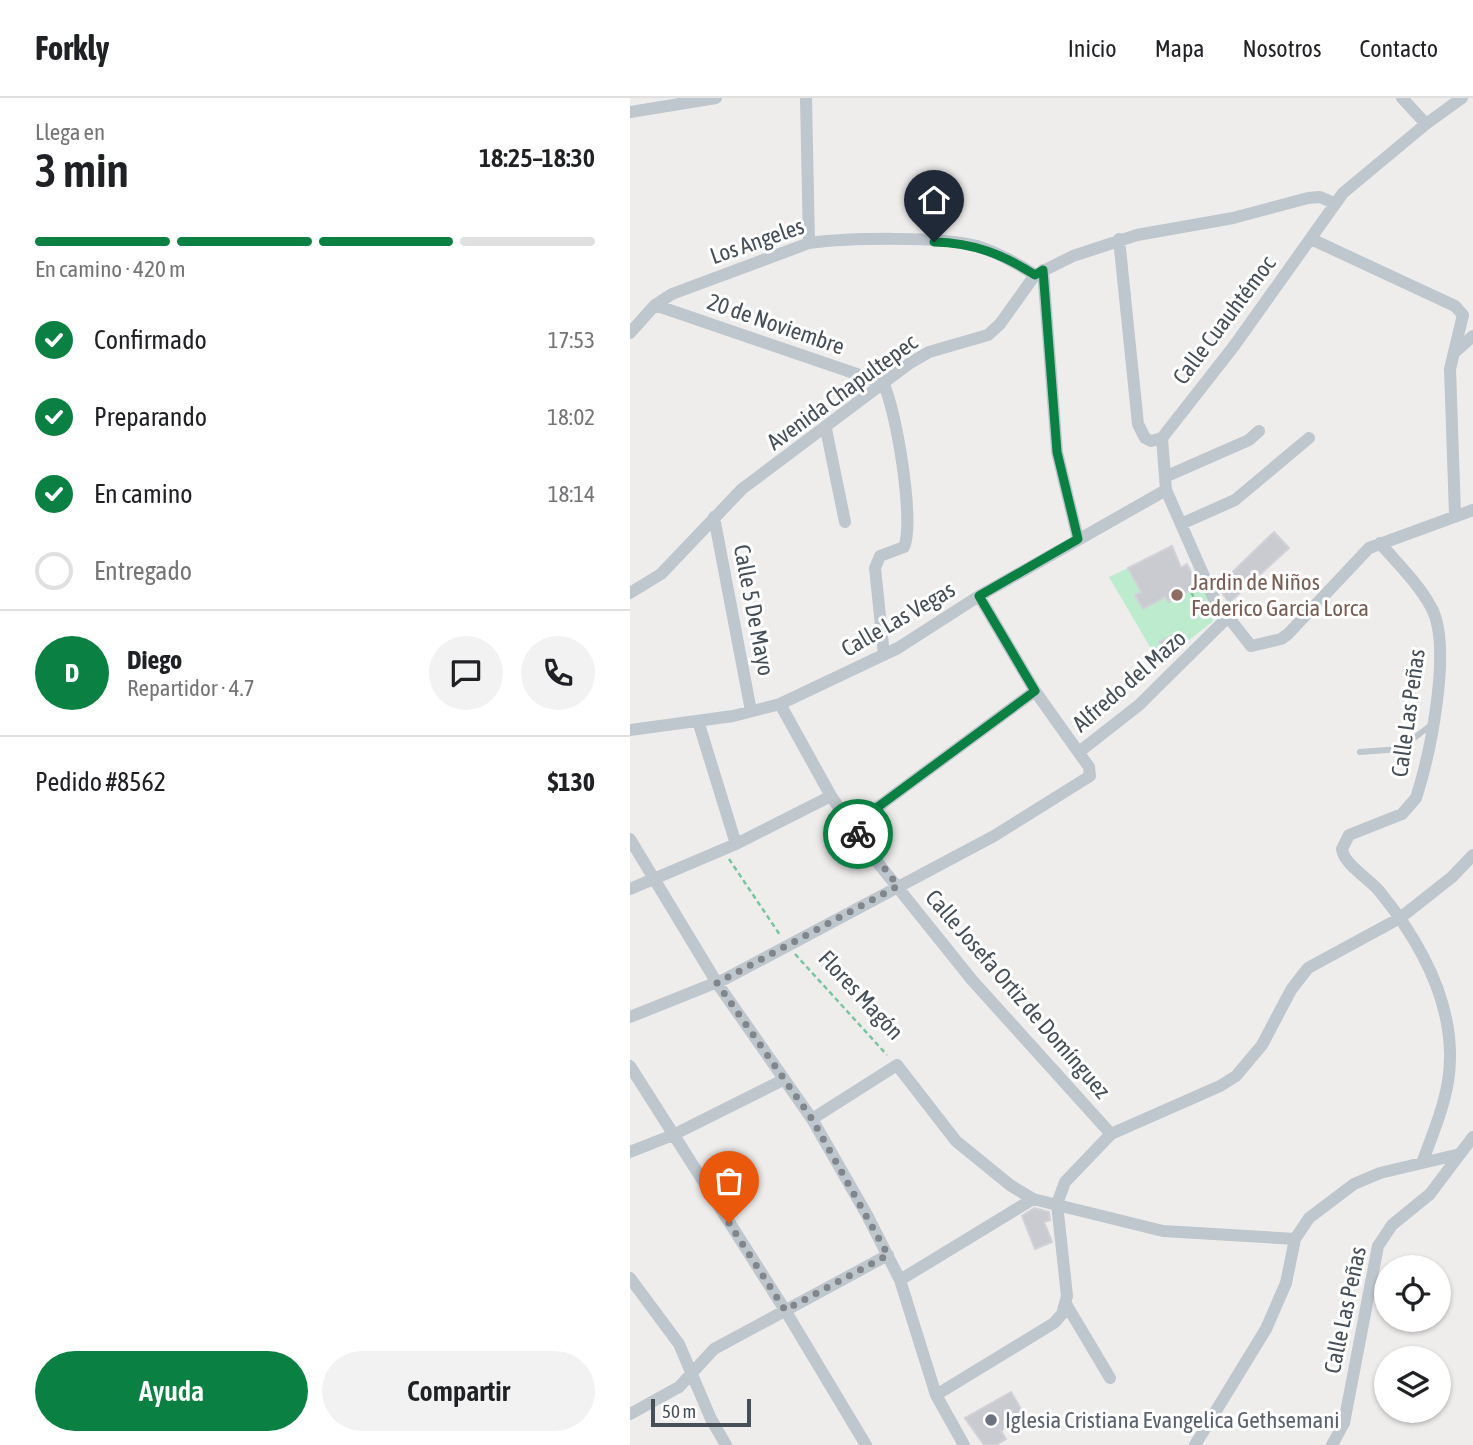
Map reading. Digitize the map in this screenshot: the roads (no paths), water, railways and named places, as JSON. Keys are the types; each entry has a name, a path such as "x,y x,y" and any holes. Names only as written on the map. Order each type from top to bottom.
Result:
{"street":[{"path":"630,112 716,98"},
{"path":"806,98 809,243"},
{"path":"1402,98 1426,124"},
{"name":"Calle Cuauhtémoc","path":"1162,438 1179,412 1234,346 1334,203 1349,186 1462,98"},
{"path":"1078,539 1057,452 1039,273 1119,239 1242,216 1315,197 1334,203"},
{"path":"1119,239 1138,424 1145,438 1151,441 1162,438 1166,483 1181,524 1214,599 1251,646 1281,639 1360,555 1380,543 1455,514 1473,510"},
{"path":"1311,239 1468,312 1450,369 1455,514"},
{"name":"Los Angeles","path":"630,333 655,305 693,285 809,243 865,240 957,243 1000,254 1039,273"},
{"name":"Avenida Chapultepec","path":"630,593 661,574 742,489 826,429 883,383 929,352 995,330 1039,273"},
{"name":"20 de Noviembre","path":"655,305 883,383"},
{"path":"1455,352 1473,335"},
{"path":"883,383 892,409 908,524 904,547 880,556 875,568 884,655"},
{"path":"826,429 845,522"},
{"name":"Calle Las Vegas","path":"630,730 698,721 780,704 884,655 1166,483 1249,440 1259,431"},
{"path":"1181,524 1235,500 1309,438"},
{"name":"Calle 5 De Mayo","path":"714,517 751,711"},
{"name":"Calle Las Peñas","path":"1380,543 1426,598 1436,618 1441,671 1419,787 1410,806 1392,818 1349,835 1342,849 1345,858 1379,890 1426,960 1448,1022 1447,1083 1440,1116 1422,1163"},
{"path":"630,1017 717,983 787,946 1027,818 1091,773 1035,691 979,596"},
{"name":"Alfredo del Mazo","path":"1079,752 1139,705 1227,618"},
{"path":"852,826 1035,691"},
{"name":"Calle Josefa Ortiz de Domínguez","path":"780,704 831,796 898,886 972,980 1111,1134"},
{"path":"698,721 736,844"},
{"path":"630,889 736,844 831,796"},
{"path":"630,839 717,983 812,1119 888,1255 900,1280 936,1395 961,1444"},
{"path":"1110,1378 1066,1304 1057,1204 1065,1182 1111,1134 1220,1086 1236,1076 1262,1045 1291,990 1308,968 1400,918 1452,877 1473,855"},
{"path":"812,1119 897,1065 956,1140 1010,1185 1033,1199 1163,1231 1295,1239"},
{"path":"630,1066 785,1310 866,1445"},
{"path":"630,1152 673,1135 783,1080"},
{"name":"Calle Las Peñas","path":"1332,1445 1343,1423 1374,1259 1383,1233 1430,1194 1473,1137"},
{"path":"1195,1445 1223,1404 1272,1317 1286,1283 1295,1239 1309,1218 1354,1184 1380,1173 1460,1154"},
{"path":"900,1280 1033,1199"},
{"path":"630,1414 679,1387 713,1349 888,1255"},
{"path":"630,1278 679,1344 711,1419 726,1445"},
{"path":"936,1395 1054,1323 1066,1304"}],"lane":[{"path":"1360,752 1400,750 1431,725"}],"place":[{"name":"Jardin de Niños Federico Garcia Lorca","path":"1177,595"},
{"name":"Iglesia Cristiana Evangelica Gethsemani","path":"991,1420"}]}
